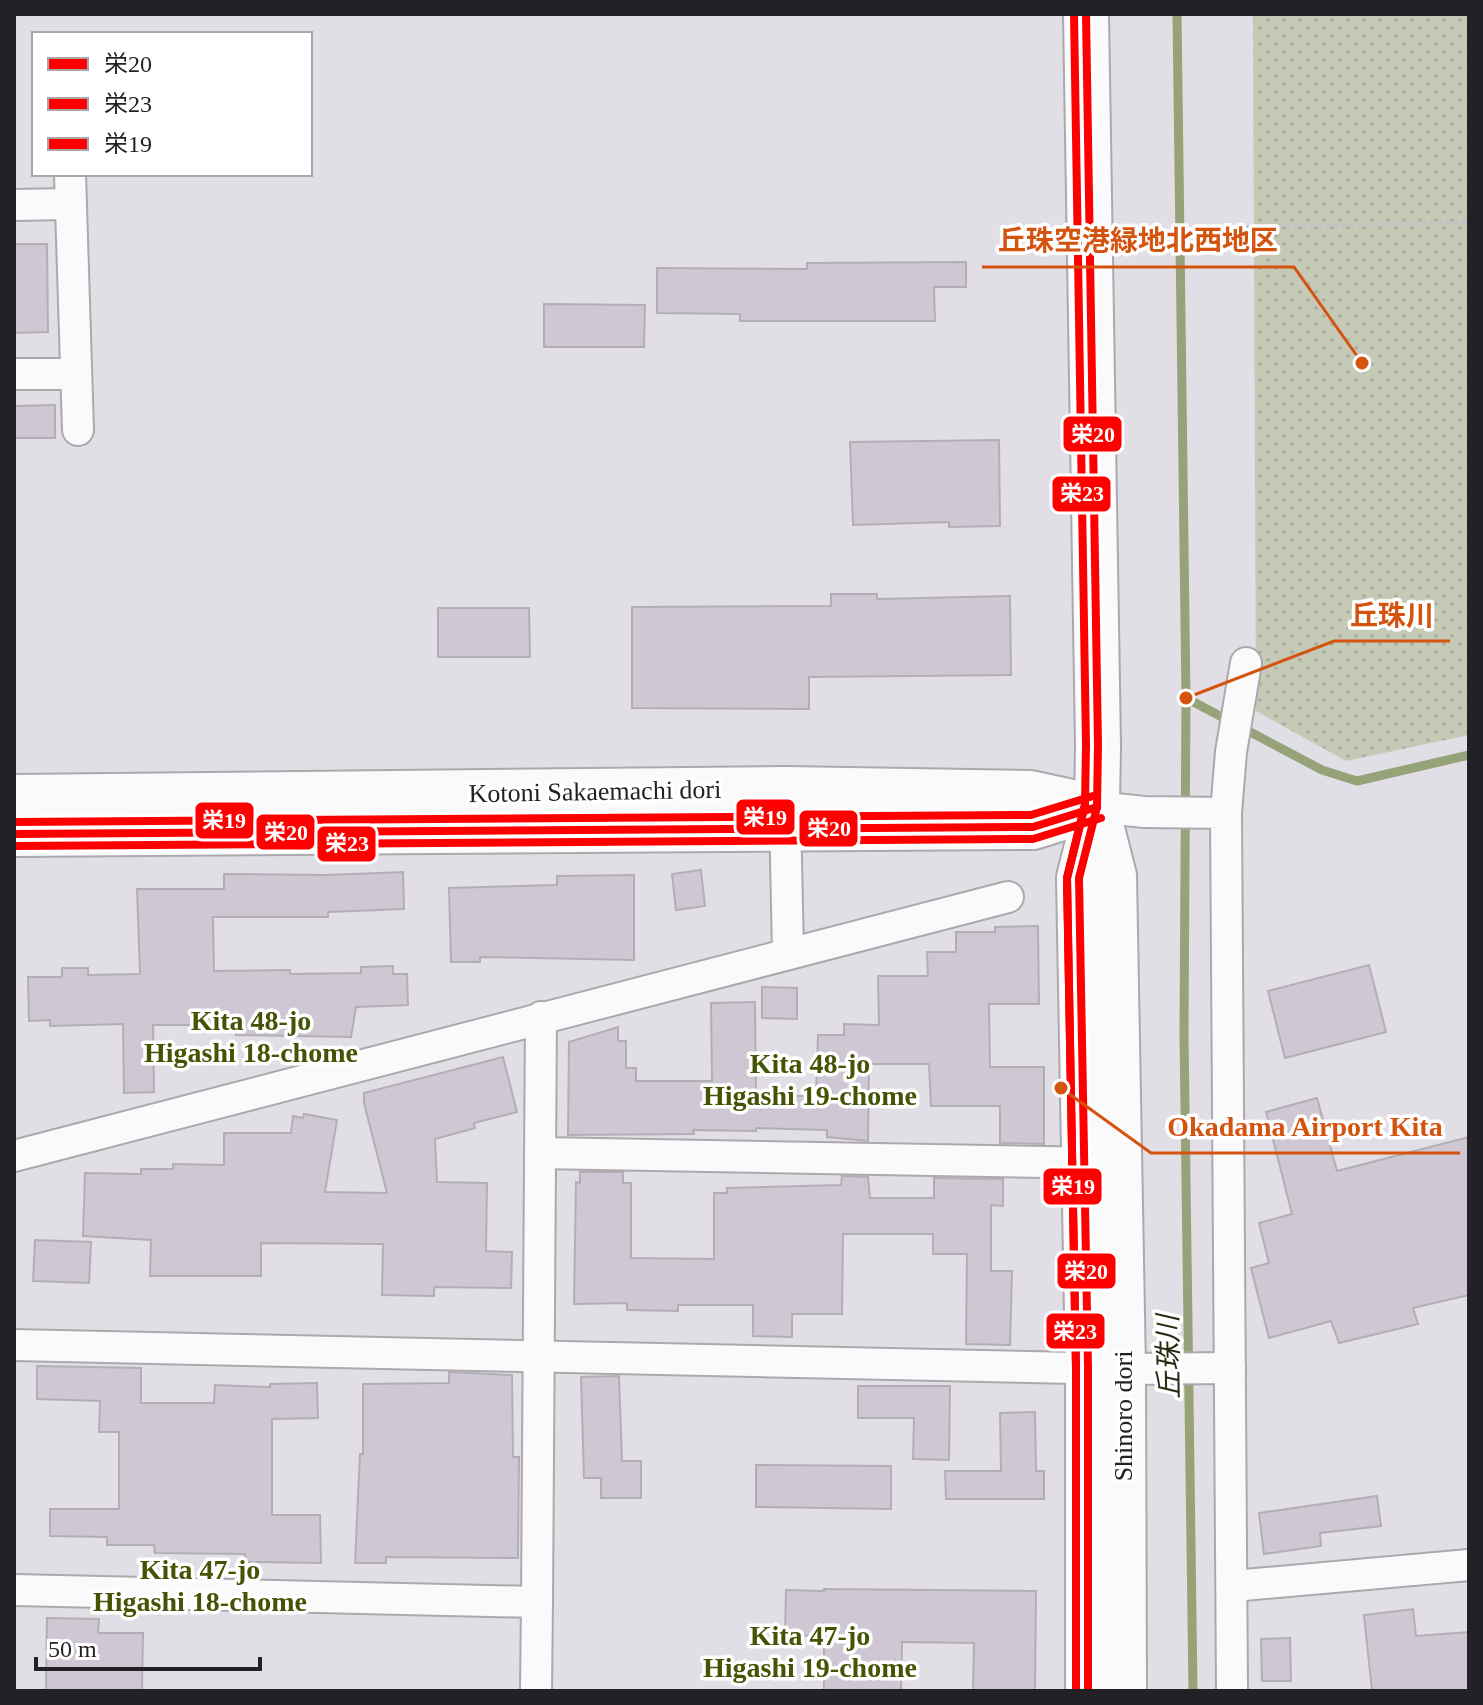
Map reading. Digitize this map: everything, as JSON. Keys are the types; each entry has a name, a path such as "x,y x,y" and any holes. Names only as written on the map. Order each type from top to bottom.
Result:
{"street":[{"name":"Shinoro dori","path":"1086,14 1097,807 1114,876 1101,1163 1106,1368 1124,1691"},
{"path":"70,176 78,430"},
{"path":"14,205 69,204"},
{"path":"14,374 75,374"},
{"path":"1232,1691 1233,1586 1221,1367 1218,813 1246,663"},
{"name":"Kotoni Sakaemachi dori","path":"14,834 785,808 1030,793 1097,807"},
{"name":"Kotoni Sakaemachi dori","path":"14,797 785,808"},
{"path":"1097,807 1218,813"},
{"path":"785,808 788,953"},
{"path":"14,1156 1008,897"},
{"path":"536,1691 541,1017"},
{"path":"540,1153 1101,1163"},
{"path":"14,1345 1106,1368 1221,1367"},
{"name":"Shinoro dori","path":"1088,1691 1106,1368"},
{"path":"1233,1586 1469,1565"},
{"path":"14,1590 537,1602"}],"path":[{"path":"1238,228 1469,222"}],"green space":[{"path":"1253,14 1469,14 1469,735 1346,761 1256,711"}],"building":[{"path":"14,244 47,244 48,332 14,333"},
{"path":"966,262 966,287 934,287 935,321 740,321 740,314 657,313 657,268 807,269 807,263"},
{"path":"544,304 645,305 644,347 544,347"},
{"path":"55,405 55,438 14,438 14,406"},
{"path":"999,440 1000,526 949,527 949,522 853,525 850,442"},
{"path":"831,594 877,594 877,599 1010,596 1011,675 809,677 809,709 632,708 632,607 831,606"},
{"path":"438,608 529,608 530,657 438,657"},
{"path":"701,870 705,906 676,910 672,874"},
{"path":"403,872 404,909 328,912 328,917 213,917 214,971 361,973 361,967 393,966 393,974 407,974 408,1005 356,1007 351,1037 236,1035 236,1025 153,1025 154,1092 124,1093 123,1024 50,1026 50,1020 29,1021 28,977 62,977 62,968 88,968 88,975 140,974 137,889 224,889 224,874"},
{"path":"634,875 634,960 480,957 480,962 451,962 449,888 557,885 557,876"},
{"path":"1038,926 1039,1004 989,1004 990,1067 1044,1067 1044,1144 1000,1143 1000,1106 931,1106 929,1064 869,1064 868,1141 827,1137 827,1130 756,1128 756,1131 693,1130 694,1134 568,1135 569,1042 618,1027 618,1041 626,1041 626,1068 636,1068 636,1081 712,1081 711,1003 755,1002 756,1096 816,1096 818,1035 844,1035 844,1024 879,1025 878,976 928,976 927,952 956,952 956,932 995,932 995,927"},
{"path":"1369,965 1386,1032 1285,1058 1268,991"},
{"path":"762,987 797,988 797,1019 762,1018"},
{"path":"503,1057 517,1112 474,1123 475,1128 435,1139 437,1182 487,1183 486,1251 512,1252 511,1288 434,1287 434,1296 382,1295 383,1244 261,1243 261,1276 150,1276 151,1240 83,1236 85,1173 141,1174 141,1169 173,1169 173,1164 224,1165 224,1133 291,1133 293,1116 303,1118 304,1114 337,1120 325,1192 387,1193 364,1093"},
{"path":"1317,1098 1337,1171 1469,1137 1469,1295 1413,1308 1418,1324 1339,1343 1331,1321 1269,1338 1251,1268 1269,1263 1259,1223 1292,1214 1266,1112"},
{"path":"580,1172 623,1172 623,1183 631,1183 631,1258 714,1259 714,1193 727,1193 727,1188 841,1185 842,1176 868,1177 870,1198 934,1198 934,1178 1003,1179 1003,1206 991,1205 991,1271 1012,1271 1010,1345 966,1344 967,1254 933,1254 933,1234 843,1234 842,1314 792,1314 792,1337 753,1336 753,1305 678,1305 678,1311 627,1310 627,1303 574,1304 576,1182 580,1183"},
{"path":"35,1240 91,1242 89,1283 33,1281"},
{"path":"37,1366 141,1368 141,1403 214,1403 215,1385 270,1387 270,1384 317,1383 318,1418 272,1419 272,1515 320,1515 321,1563 245,1562 245,1554 155,1553 154,1545 107,1545 107,1537 50,1536 50,1509 119,1509 119,1432 99,1432 100,1401 37,1399"},
{"path":"449,1372 512,1375 513,1457 519,1457 518,1558 386,1557 386,1563 355,1563 360,1454 363,1454 363,1384 449,1383"},
{"path":"619,1376 622,1461 641,1461 641,1498 601,1498 601,1478 584,1478 581,1377"},
{"path":"858,1386 950,1386 949,1460 913,1459 914,1418 858,1418"},
{"path":"1035,1412 1036,1471 1044,1471 1044,1499 946,1499 945,1471 1001,1471 1000,1413"},
{"path":"756,1465 891,1466 891,1509 756,1507"},
{"path":"1377,1496 1381,1526 1320,1533 1321,1546 1264,1554 1259,1513"},
{"path":"786,1590 1036,1591 1035,1691 973,1691 974,1643 902,1642 901,1691 824,1691 824,1636 785,1635"},
{"path":"1413,1609 1416,1636 1469,1632 1469,1691 1372,1691 1364,1615"},
{"path":"47,1618 99,1619 98,1633 143,1633 142,1691 46,1691"},
{"path":"1290,1638 1291,1681 1262,1681 1261,1639"}],"waterway":[{"name":"丘珠川","path":"1177,14 1186,698 1184,1034 1193,1691"},
{"path":"1186,698 1322,770 1357,781 1469,755"}],"transit line":[{"name":"栄23","path":"1074,14 1086,745 1085,805 1067,878 1076,1368 1076,1691"},
{"name":"栄20","path":"1086,14 1098,745 1097,807 1079,878 1088,1368 1088,1691"},
{"name":"栄19","path":"14,822 1031,815 1093,796"},
{"name":"栄19","path":"1076,1691 1076,1368 1067,878 1085,804"},
{"name":"栄20","path":"14,834 1033,827 1097,807"},
{"name":"栄23","path":"14,846 1033,839 1101,818"}],"place":[{"name":"丘珠空港緑地北西地区","path":"1362,363"},
{"name":"丘珠川","path":"1186,698"},
{"name":"Okadama Airport Kita","path":"1061,1088"}],"district":[{"name":"Kita 48-jo Higashi 18-chome","path":"251,1036"},
{"name":"Kita 48-jo Higashi 19-chome","path":"810,1079"},
{"name":"Kita 47-jo Higashi 18-chome","path":"200,1585"},
{"name":"Kita 47-jo Higashi 19-chome","path":"810,1651"}]}
